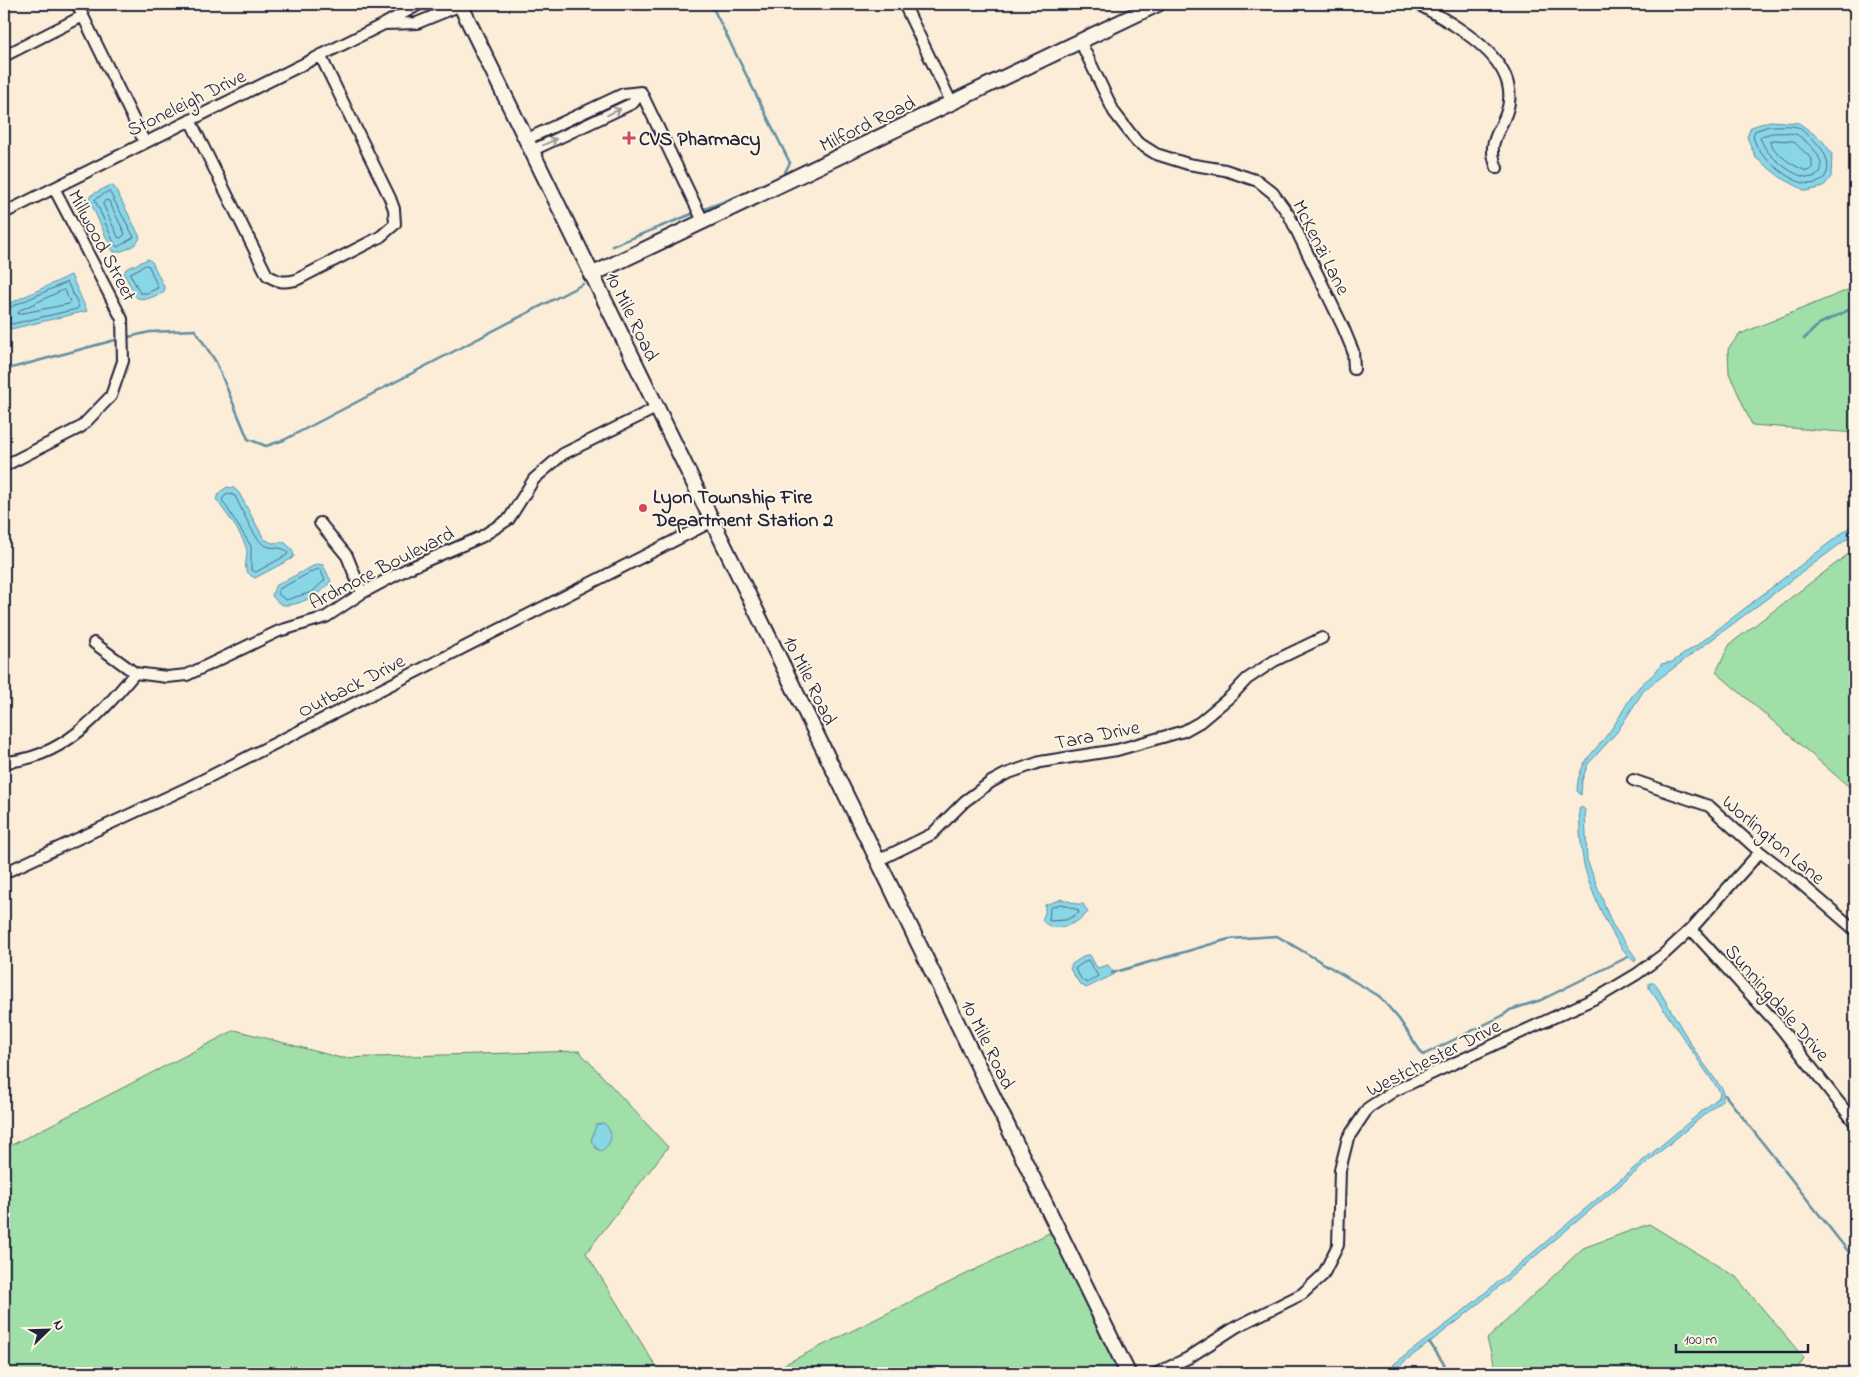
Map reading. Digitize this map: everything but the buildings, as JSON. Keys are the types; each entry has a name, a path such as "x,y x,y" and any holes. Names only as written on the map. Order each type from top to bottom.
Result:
{"main road":[{"name":"Milford Road","path":"591,275 704,223 1158,4"},
{"name":"10 Mile Road","path":"460,5 1128,1373"}],"street":[{"path":"77,4 144,142"},
{"name":"Stoneleigh Drive","path":"4,213 384,24 420,4"},
{"path":"904,4 952,104"},
{"path":"1418,4 1472,38 1492,56 1502,70 1509,97 1506,113 1497,132 1491,153 1497,168"},
{"name":"Stoneleigh Drive","path":"384,24 417,23 460,5"},
{"path":"4,56 83,16"},
{"name":"McKenzi Lane","path":"1080,41 1114,112 1137,142 1156,154 1188,164 1225,170 1258,181 1273,193 1289,215 1343,326 1353,350 1354,369"},
{"path":"190,120 267,275 276,281 296,280 380,237 395,224 394,209 390,198 320,55"},
{"path":"528,146 623,94 641,92 704,223"},
{"name":"Millwood Street","path":"4,466 81,427 111,396 123,361 122,319 54,188"},
{"name":"Ardmore Boulevard","path":"94,643 135,673 167,677 187,675 279,631 326,617 362,593 407,569 481,537 509,519 534,479 562,454 656,408"},
{"name":"Outback Drive","path":"4,873 189,786 711,522"},
{"path":"320,523 347,556 362,593"},
{"name":"Tara Drive","path":"878,861 932,834 965,800 1006,774 1040,762 1117,750 1184,731 1200,722 1231,696 1247,679 1274,661 1322,638"},
{"path":"4,762 20,761 43,755 66,743 111,702 135,673"},
{"name":"Worlington Lane","path":"1633,780 1709,806 1760,852 1798,881 1855,930"},
{"name":"Westchester Drive","path":"1157,1373 1188,1358 1236,1327 1302,1294 1324,1275 1338,1245 1340,1170 1348,1138 1368,1108 1394,1092 1620,985 1664,954 1690,929 1760,852"},
{"name":"Sunningdale Drive","path":"1690,929 1779,1026 1855,1123"}],"green space":[{"path":"1855,287 1855,433 1752,425 1729,373 1728,349 1740,334"},
{"path":"1855,549 1855,792 1716,672 1730,644"},
{"path":"235,1030 341,1058 579,1051 668,1147 586,1253 660,1373 4,1373 4,1149"},
{"path":"1649,1224 1736,1277 1804,1358 1795,1373 1497,1373 1487,1339 1583,1248"},
{"path":"1053,1231 1122,1373 767,1373"}],"water":[{"path":"1770,121 1799,123 1822,140 1832,154 1831,177 1823,187 1806,191 1780,177 1756,158 1747,137 1751,127"},
{"path":"111,185 115,188 140,237 130,248 114,252 89,199 91,195"},
{"path":"148,259 152,262 165,289 163,293 147,299 137,298 124,274 126,269"},
{"path":"71,275 87,311 11,329 4,327 4,306"},
{"path":"227,487 234,488 239,493 264,539 272,543 284,542 292,549 294,556 291,559 255,578 250,575 246,568 246,547 237,528 216,499 220,492"},
{"path":"1855,523 1855,533 1644,690 1617,732 1588,764 1582,780 1581,795 1577,791 1578,780 1584,764 1612,728 1636,691 1654,674 1661,664 1672,662 1700,643"},
{"path":"317,564 323,565 331,581 317,594 291,605 283,605 272,596 275,586"},
{"path":"1582,807 1585,810 1587,860 1612,924 1636,958 1635,962 1627,955 1611,930 1595,898 1585,870 1581,847 1579,809"},
{"path":"1062,899 1083,904 1088,912 1072,924 1052,927 1042,920 1045,913 1045,905"},
{"path":"1086,955 1090,955 1097,968 1108,965 1115,974 1086,988 1079,983 1070,969 1072,964"},
{"path":"1649,983 1655,983 1695,1051 1723,1090 1723,1099 1459,1320 1400,1365 1396,1373 1392,1373 1394,1364 1456,1317 1719,1097 1720,1092 1649,988"},
{"path":"604,1123 611,1134 611,1138 608,1145 601,1151 591,1141 596,1125"}],"waterway":[{"path":"711,4 790,163 781,179"},
{"path":"702,210 751,191"},
{"path":"612,246 697,212"},
{"path":"124,338 150,332 195,330 216,362 248,439 266,446 284,440 583,284"},
{"path":"1804,339 1819,324 1855,307"},
{"path":"4,370 119,339"},
{"path":"1112,973 1229,939 1277,936 1379,996 1399,1019 1423,1055 1502,1016 1510,1010 1541,1000 1628,957"},
{"path":"1725,1095 1855,1260"},
{"path":"1430,1343 1450,1373"}],"place":[{"name":"CVS Pharmacy","path":"629,138"},
{"name":"Lyon Township Fire Department Station 2","path":"643,508"}]}
